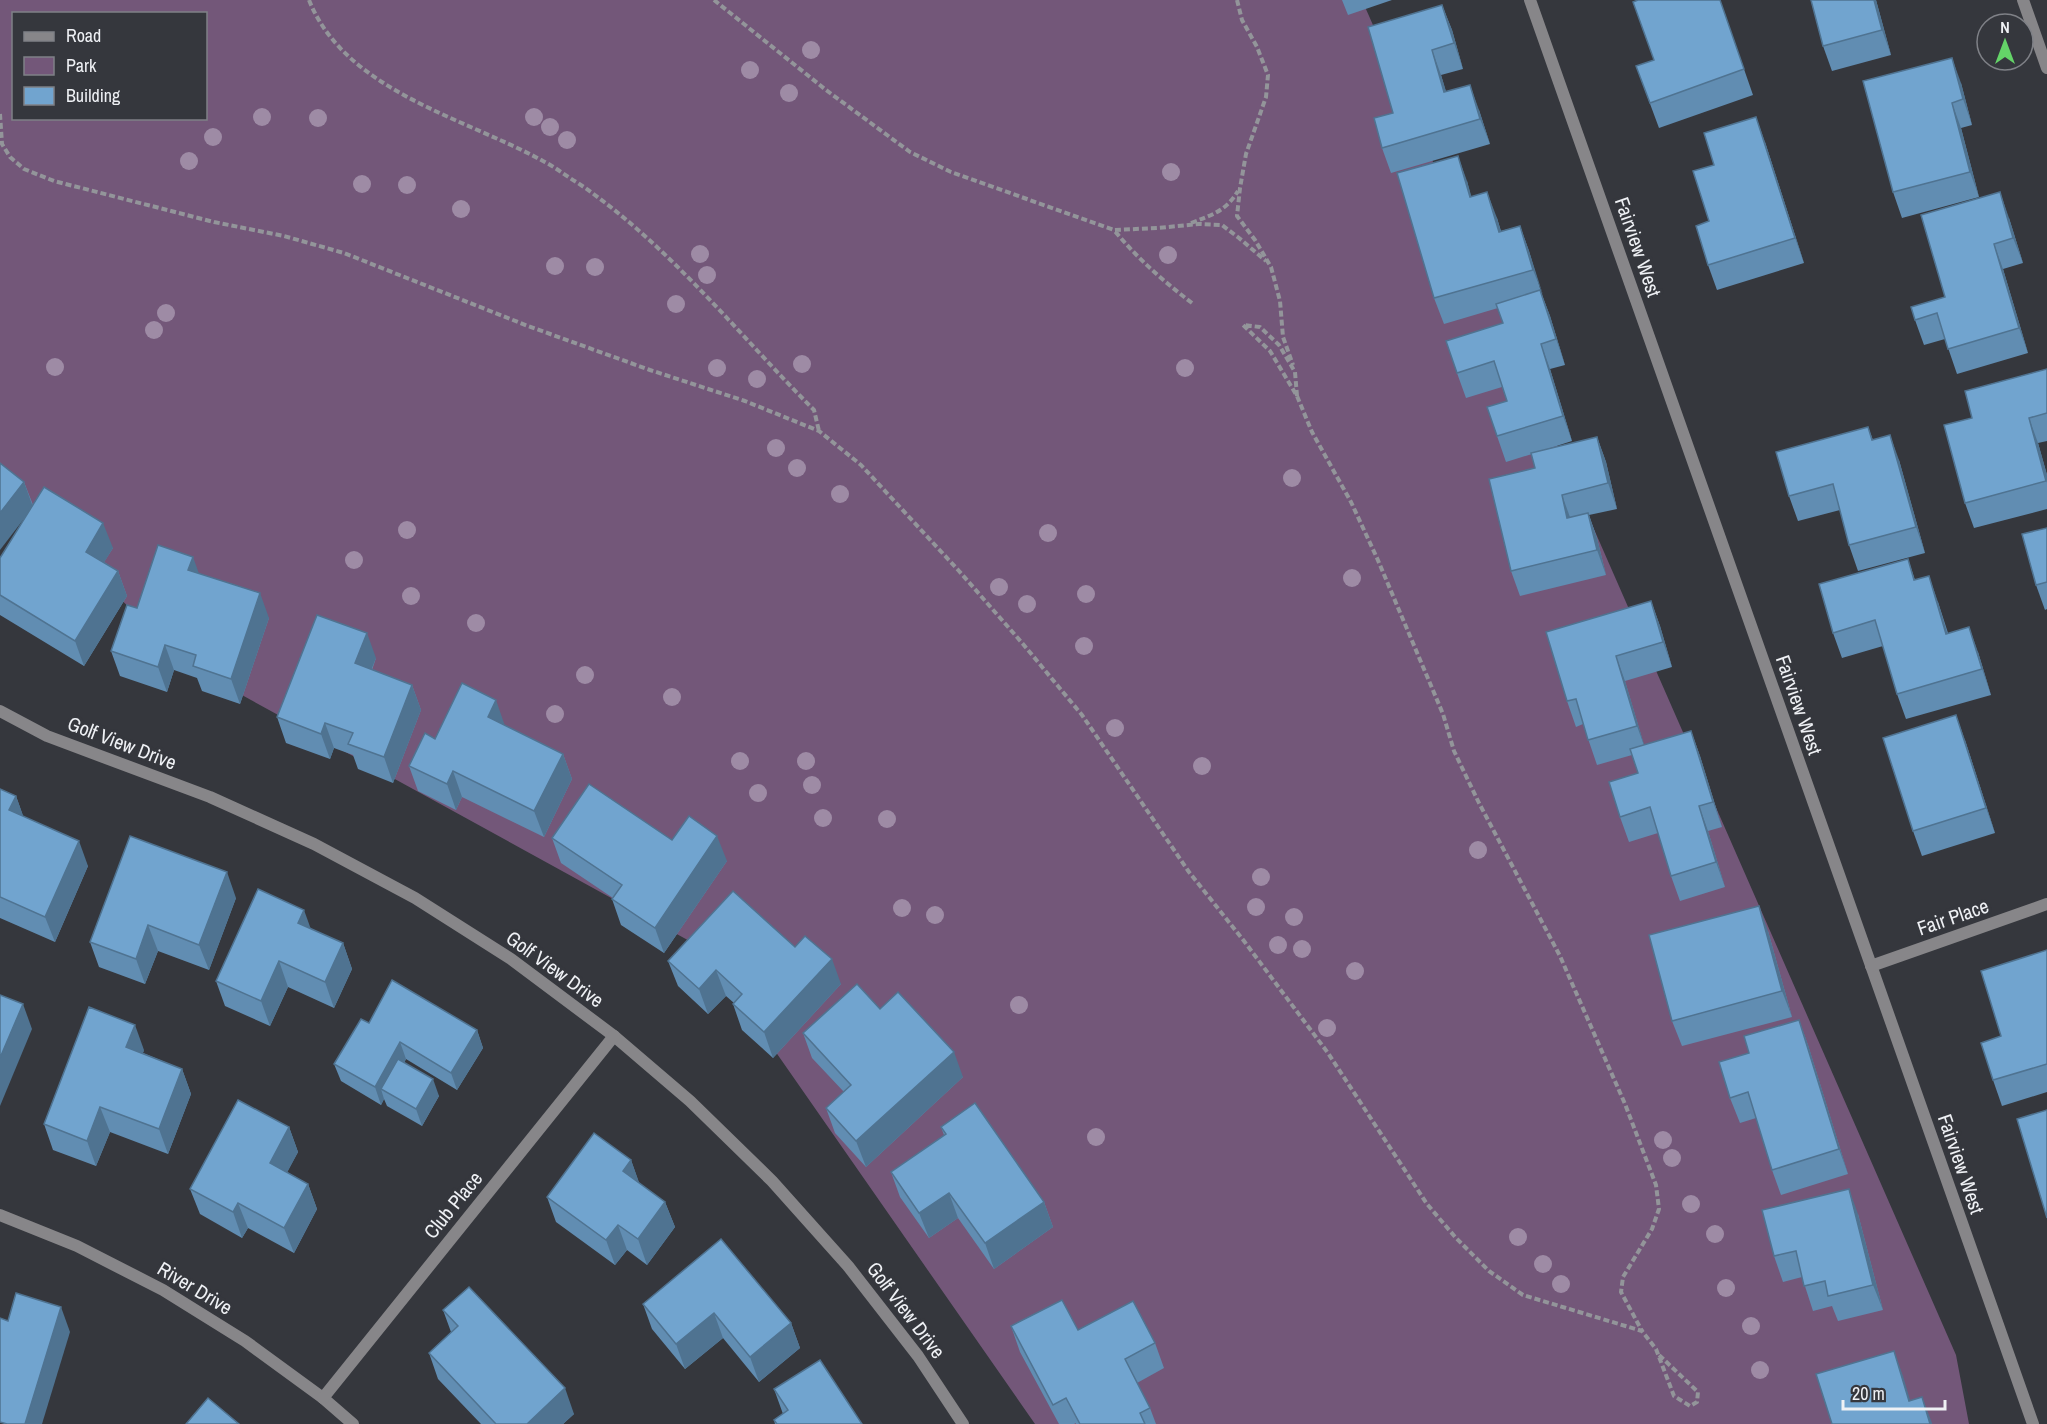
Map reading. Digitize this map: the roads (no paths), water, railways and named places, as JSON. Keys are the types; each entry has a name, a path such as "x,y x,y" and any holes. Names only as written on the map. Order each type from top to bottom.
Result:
{"street":[{"name":"Fairview West","path":"1530,0 2032,1424"},
{"path":"2023,0 2047,68"},
{"name":"Golf View Drive","path":"0,711 47,736 210,797 314,844 415,898 511,959 614,1036 690,1101 772,1181 848,1266 918,1356 963,1424"},
{"name":"Fair Place","path":"1871,966 2047,904"},
{"name":"Club Place","path":"323,1398 614,1036"},
{"name":"River Drive","path":"0,1215 77,1246 163,1290 245,1341 323,1398 353,1424"}]}
